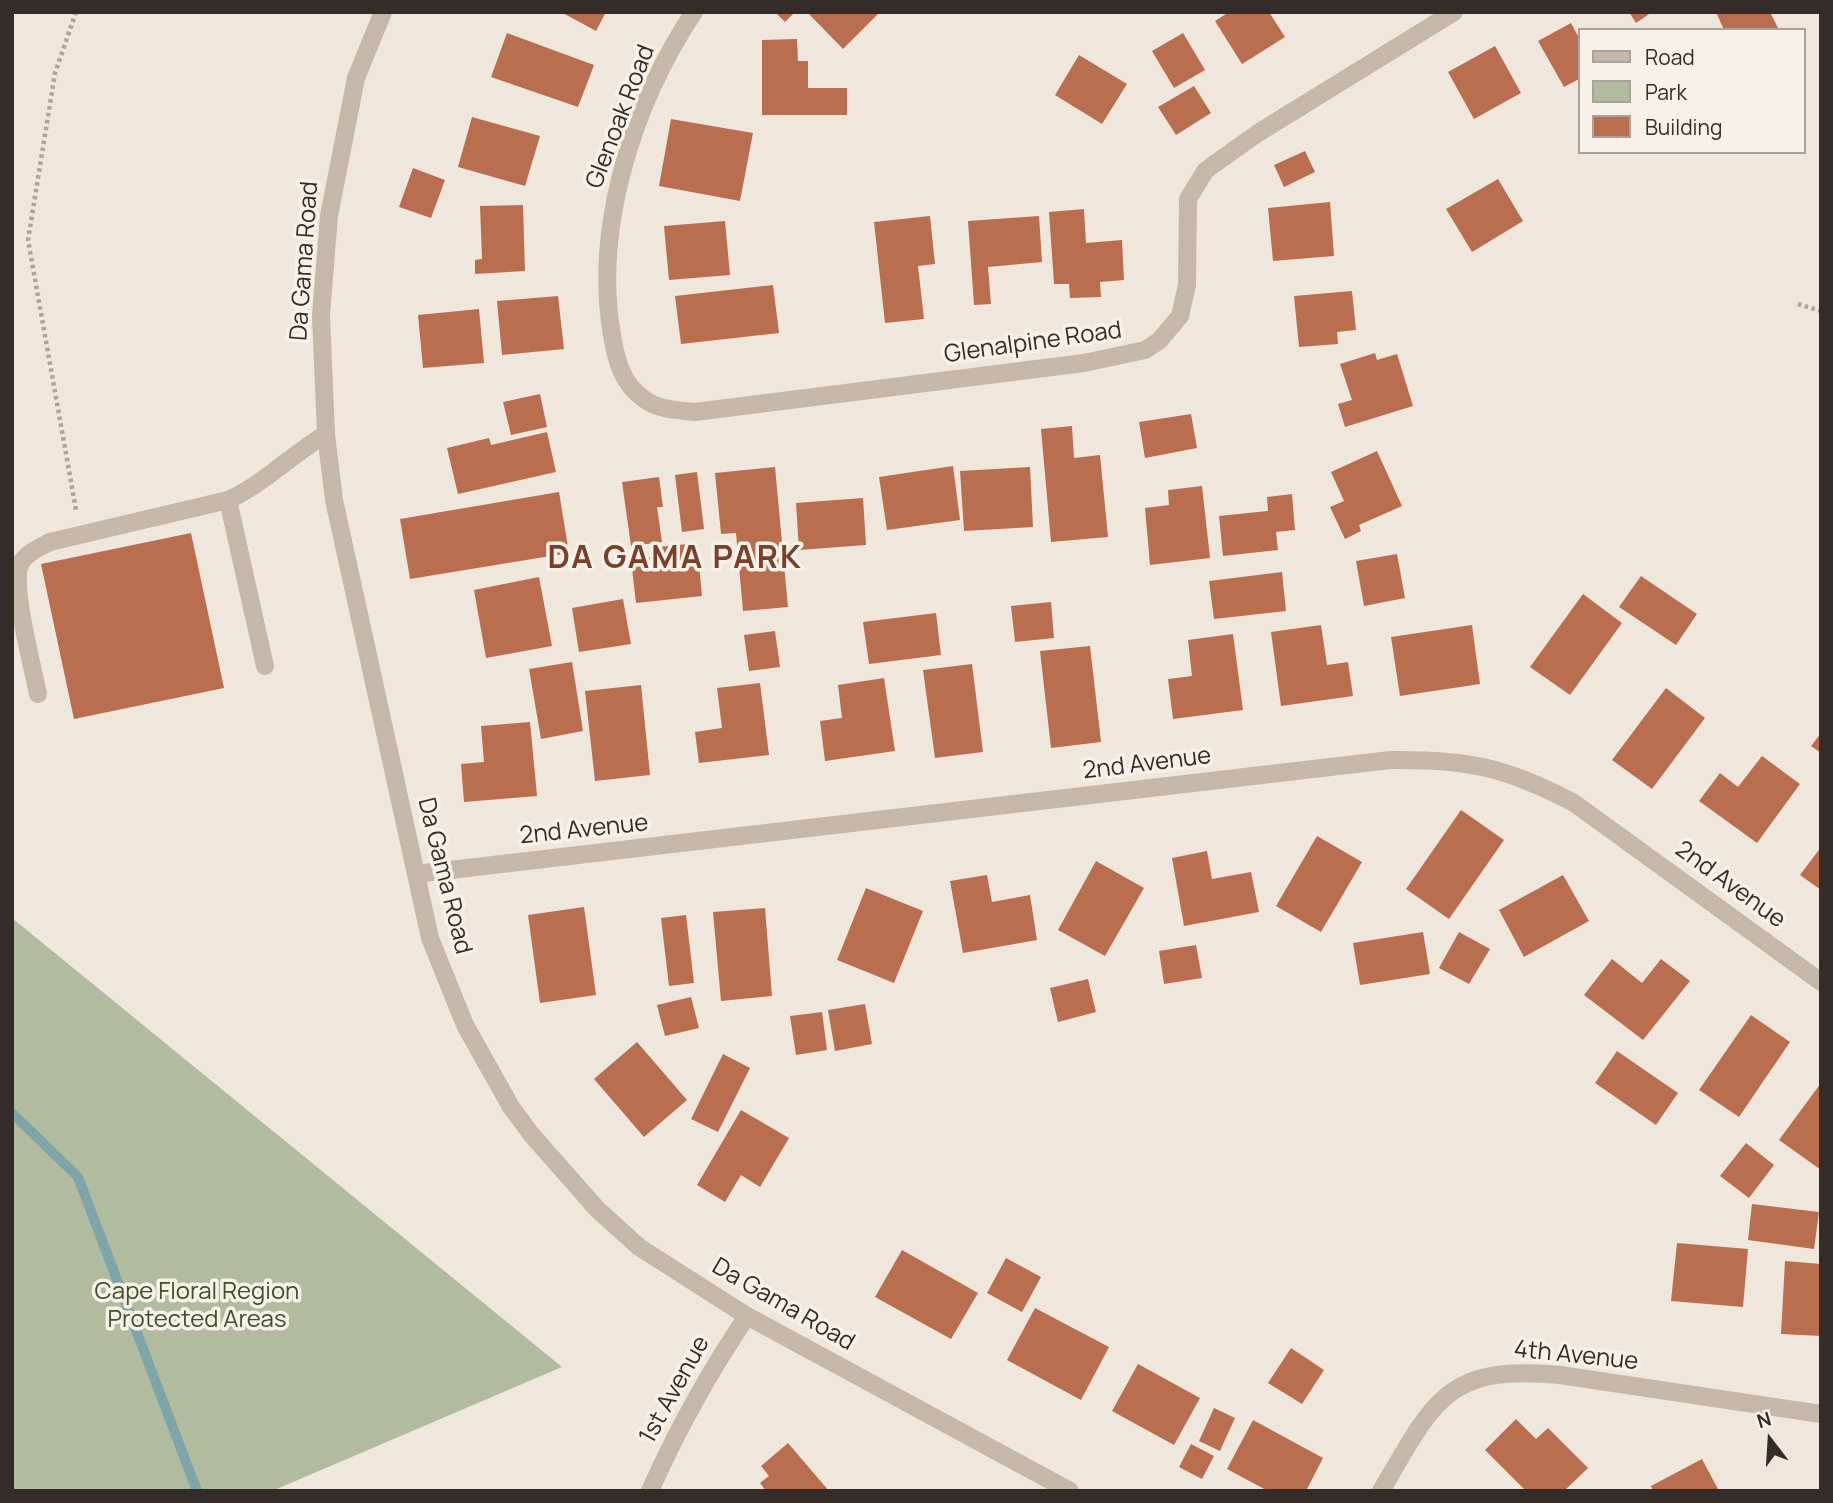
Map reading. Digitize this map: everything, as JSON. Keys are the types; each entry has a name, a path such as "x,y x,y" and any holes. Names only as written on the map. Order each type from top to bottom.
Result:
{"street":[{"name":"Da Gama Road","path":"383,12 356,78 329,216 321,315 326,433 334,500 430,938 465,1025 511,1107 531,1134 597,1209 639,1247 747,1316 1070,1491"},
{"name":"Glenoak Road","path":"645,401 622,374 609,322 607,272 612,207 642,117 670,54 694,12"},
{"name":"Glenalpine Road","path":"645,401 664,409 695,412 1084,363 1145,350 1171,329 1183,309 1188,285 1188,199 1206,170 1258,133 1454,12"},
{"path":"37,694 18,590 18,572 25,556 36,549 80,535 228,500 254,486 326,433"},
{"path":"228,500 265,666"},
{"name":"2nd Avenue","path":"416,874 1390,760 1442,759 1509,772 1530,779 1574,803 1821,982"},
{"name":"1st Avenue","path":"650,1491 719,1357 747,1316"},
{"name":"4th Avenue","path":"1381,1491 1429,1412 1449,1390 1488,1374 1519,1371 1560,1375 1821,1414"}],"path":[{"path":"76,12 55,73 28,240 80,535"},
{"path":"1798,304 1821,311"}],"green space":[{"name":"Cape Floral Region Protected Areas","path":"12,918 562,1367 272,1491 12,1491"}],"building":[{"path":"561,12 606,12 596,31"},
{"path":"775,12 795,12 785,22"},
{"path":"807,12 880,12 843,49"},
{"path":"1229,12 1269,12 1285,37 1242,64 1215,21"},
{"path":"1629,12 1652,12 1636,23"},
{"path":"1716,12 1770,12 1778,28 1723,28"},
{"path":"1571,23 1577,34 1577,80 1564,87 1538,41"},
{"path":"507,33 594,65 578,107 491,77"},
{"path":"1183,33 1205,70 1174,88 1152,51"},
{"path":"797,39 798,61 808,61 808,88 847,88 847,115 762,115 762,40"},
{"path":"1495,46 1521,93 1474,119 1448,72"},
{"path":"1079,55 1127,84 1102,124 1055,95"},
{"path":"1194,86 1211,113 1176,135 1158,107"},
{"path":"472,117 540,136 525,186 458,167"},
{"path":"671,119 753,133 740,201 659,186"},
{"path":"1305,151 1315,172 1284,187 1274,165"},
{"path":"413,168 445,180 431,218 399,207"},
{"path":"1498,179 1523,221 1472,252 1446,209"},
{"path":"1330,202 1334,256 1273,261 1268,208"},
{"path":"523,205 525,271 475,274 475,260 482,259 480,206"},
{"path":"1084,209 1086,243 1122,240 1124,280 1100,282 1101,297 1070,298 1069,284 1054,284 1049,212"},
{"path":"930,216 935,264 918,266 924,319 885,323 874,222"},
{"path":"1039,216 1042,262 988,267 991,304 974,305 968,221"},
{"path":"725,221 730,275 669,280 664,226"},
{"path":"773,285 779,333 681,344 675,296"},
{"path":"1352,291 1356,330 1337,332 1338,344 1299,347 1294,296"},
{"path":"558,296 564,349 502,355 497,301"},
{"path":"479,309 484,363 423,368 418,315"},
{"path":"1375,353 1377,360 1397,354 1413,406 1345,427 1338,404 1352,400 1340,364"},
{"path":"540,394 547,427 511,435 503,402"},
{"path":"1191,414 1197,448 1145,458 1139,422"},
{"path":"1072,426 1074,458 1100,455 1108,537 1051,542 1041,429"},
{"path":"547,432 556,472 458,494 447,448 489,438 491,445"},
{"path":"1377,451 1402,506 1359,525 1361,531 1345,539 1330,507 1344,501 1331,472"},
{"path":"953,466 960,520 887,530 879,477"},
{"path":"775,467 788,607 743,611 736,533 721,534 715,473"},
{"path":"1030,467 1033,527 964,531 960,471"},
{"path":"697,472 704,529 682,532 675,475"},
{"path":"659,477 663,507 657,507 662,542 631,546 622,482"},
{"path":"1202,486 1210,558 1150,565 1145,508 1169,505 1168,490"},
{"path":"559,492 569,553 410,579 400,519"},
{"path":"1292,494 1295,530 1276,532 1278,550 1223,556 1219,516 1268,511 1267,497"},
{"path":"863,498 866,545 799,550 796,503"},
{"path":"191,533 224,688 74,719 41,564"},
{"path":"697,543 702,596 636,603 631,560 660,556 659,547"},
{"path":"1397,554 1405,598 1364,606 1356,561"},
{"path":"1282,572 1286,611 1214,619 1209,581"},
{"path":"1641,576 1697,614 1676,645 1619,607"},
{"path":"539,577 552,646 486,658 474,590"},
{"path":"1583,594 1622,623 1570,695 1530,667"},
{"path":"623,599 631,644 579,652 572,608"},
{"path":"1051,602 1054,638 1015,642 1011,606"},
{"path":"936,613 941,655 869,664 863,622"},
{"path":"1321,625 1327,665 1348,662 1353,696 1281,706 1271,632"},
{"path":"1472,625 1480,684 1400,696 1391,637"},
{"path":"775,631 780,667 749,671 744,635"},
{"path":"1233,634 1243,710 1173,719 1168,679 1192,676 1188,640"},
{"path":"1090,646 1101,742 1051,748 1040,651"},
{"path":"572,662 583,731 541,739 529,669"},
{"path":"972,664 983,752 935,758 923,670"},
{"path":"884,678 895,751 825,761 820,721 842,718 838,685"},
{"path":"760,683 769,755 699,763 695,732 722,728 717,688"},
{"path":"641,685 650,775 595,781 585,691"},
{"path":"1666,688 1705,718 1652,789 1612,760"},
{"path":"530,722 537,796 464,802 461,764 484,762 481,726"},
{"path":"1821,733 1821,753 1811,746"},
{"path":"1762,756 1800,784 1757,843 1699,801 1720,773 1738,787"},
{"path":"1461,810 1504,840 1449,919 1406,889"},
{"path":"1317,836 1362,862 1321,932 1276,906"},
{"path":"1821,847 1821,890 1800,875"},
{"path":"1207,851 1212,879 1251,872 1259,912 1184,926 1172,858"},
{"path":"1096,861 1144,888 1105,956 1058,930"},
{"path":"987,875 992,902 1030,895 1037,940 963,953 950,881"},
{"path":"1563,875 1589,921 1524,957 1499,910"},
{"path":"866,888 923,911 894,983 837,960"},
{"path":"584,907 596,995 540,1003 528,915"},
{"path":"765,908 772,996 721,1001 713,912"},
{"path":"686,915 694,983 669,986 661,918"},
{"path":"1423,932 1430,974 1360,985 1353,943"},
{"path":"1459,932 1490,949 1469,984 1439,968"},
{"path":"1196,945 1202,978 1164,984 1159,951"},
{"path":"1612,959 1642,983 1661,959 1690,981 1643,1040 1584,995"},
{"path":"1088,979 1096,1012 1058,1022 1050,988"},
{"path":"691,997 699,1028 665,1036 657,1005"},
{"path":"865,1004 872,1044 835,1051 828,1010"},
{"path":"822,1012 827,1050 796,1055 790,1016"},
{"path":"1751,1015 1790,1042 1739,1117 1699,1090"},
{"path":"637,1042 687,1100 644,1137 594,1079"},
{"path":"1617,1051 1678,1093 1656,1125 1595,1083"},
{"path":"723,1054 750,1068 718,1132 691,1119"},
{"path":"1821,1083 1821,1170 1779,1140"},
{"path":"741,1110 789,1138 760,1187 741,1175 725,1202 697,1185"},
{"path":"1746,1143 1774,1165 1749,1198 1720,1176"},
{"path":"1752,1204 1819,1212 1814,1249 1748,1240"},
{"path":"1677,1243 1748,1249 1743,1307 1671,1301"},
{"path":"902,1250 978,1293 951,1339 875,1297"},
{"path":"1006,1258 1041,1277 1022,1312 987,1293"},
{"path":"1785,1261 1821,1264 1821,1336 1781,1334"},
{"path":"1035,1308 1109,1347 1081,1400 1007,1360"},
{"path":"1291,1348 1324,1370 1302,1404 1268,1383"},
{"path":"1138,1364 1200,1398 1174,1445 1112,1411"},
{"path":"1214,1408 1235,1418 1220,1451 1199,1441"},
{"path":"1516,1419 1536,1439 1548,1428 1588,1468 1564,1491 1526,1491 1485,1450"},
{"path":"1253,1420 1323,1458 1306,1491 1268,1491 1227,1469"},
{"path":"788,1443 829,1491 766,1491 760,1483 769,1476 761,1466"},
{"path":"1191,1444 1214,1456 1202,1479 1179,1467"},
{"path":"1702,1459 1719,1491 1653,1491 1651,1486"}],"waterway":[{"path":"12,1113 78,1177 197,1491"}],"district":[{"name":"DA GAMA PARK","path":"675,559"}]}
